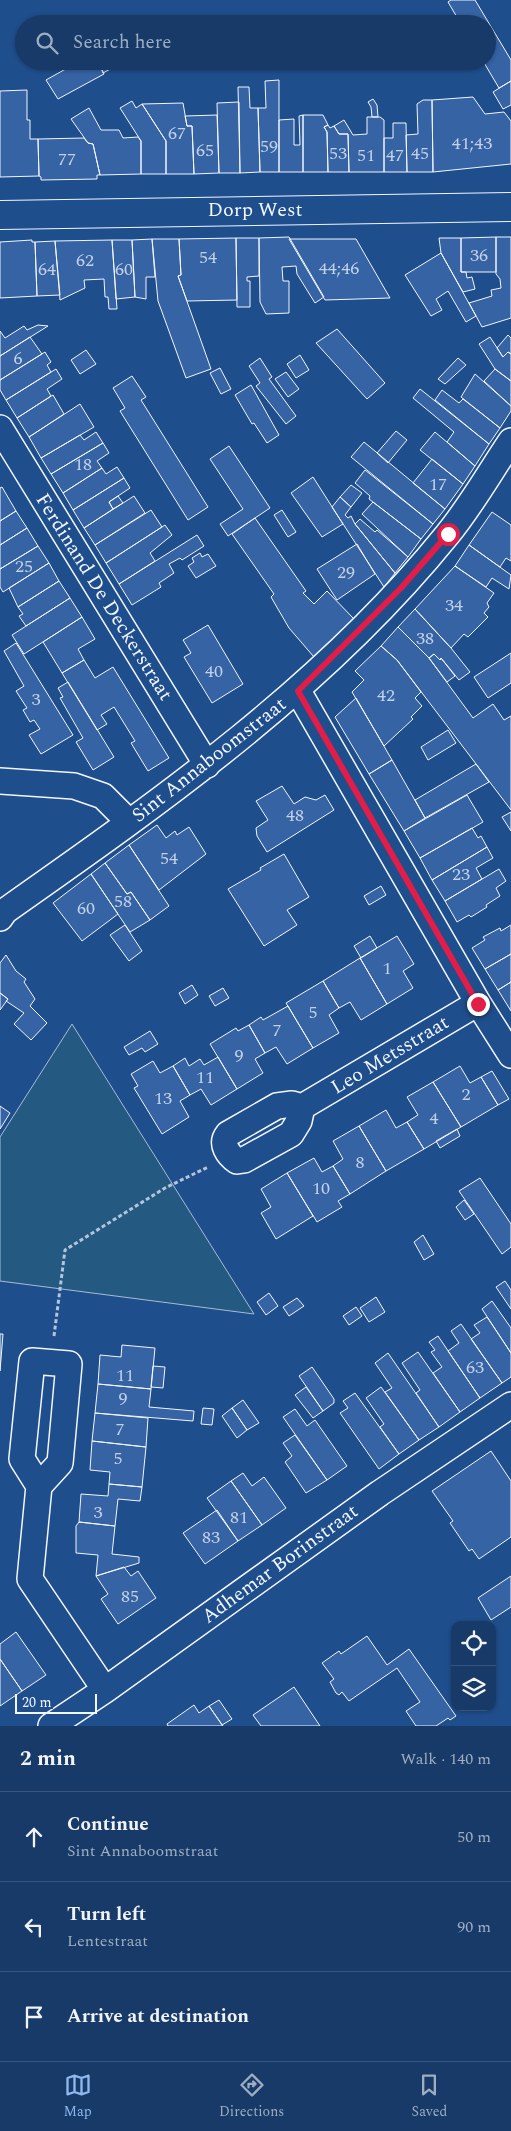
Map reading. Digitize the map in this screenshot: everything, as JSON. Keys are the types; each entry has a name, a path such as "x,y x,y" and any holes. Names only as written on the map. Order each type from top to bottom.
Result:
{"main road":[{"name":"Dorp West","path":"0,214 511,207"}],"street":[{"name":"Ferdinand De Deckerstraat","path":"0,428 207,765"},
{"name":"Sint Annaboomstraat","path":"0,918 5,911 207,765 298,691 401,588 448,534 511,441"},
{"path":"298,691 478,1004 511,1055"},
{"path":"0,781 74,786 103,796 129,822"},
{"name":"Leo Metsstraat","path":"237,1161 224,1146 224,1139 228,1134 277,1106 292,1104 302,1107 478,1004"},
{"path":"39,1486 22,1459 32,1361 69,1364 60,1463 39,1486 30,1579 105,1690"},
{"name":"Adhemar Borinstraat","path":"51,1726 105,1690 380,1493 511,1405"}],"path":[{"path":"50,1362 66,1250 165,1188 217,1162 237,1161"}],"shaded area":[{"path":"72,1024 254,1314 0,1281 0,1137"}],"building":[{"path":"451,0 475,0 484,15 456,15 448,2"},
{"path":"496,35 511,60 511,81 499,88 488,70 496,70"},
{"path":"64,70 102,70 104,74 58,99 46,80"},
{"path":"279,80 279,172 260,172 258,108 266,108 265,81"},
{"path":"511,81 511,105 503,109 493,92"},
{"path":"238,87 249,87 250,108 258,108 260,172 240,173"},
{"path":"27,90 27,120 30,120 30,139 38,139 39,176 0,177 0,91"},
{"path":"473,97 485,114 504,112 511,121 511,164 433,172 432,100"},
{"path":"373,99 377,105 378,117 372,117 371,107 368,102"},
{"path":"423,100 432,100 433,172 407,172 406,135 418,134 417,104"},
{"path":"132,101 136,108 142,104 166,141 166,174 141,174 141,141 120,108"},
{"path":"239,102 240,173 219,173 217,103"},
{"path":"183,103 187,126 192,126 194,174 166,174 166,141 142,104"},
{"path":"89,108 101,130 119,130 123,138 138,137 141,141 141,174 100,175 93,144 88,143 71,119"},
{"path":"217,115 219,173 194,174 192,126 187,126 185,116"},
{"path":"303,115 323,115 328,125 324,127 327,132 328,172 303,172"},
{"path":"303,115 303,172 279,172 279,120 294,119 294,145 300,145 299,116"},
{"path":"367,117 380,117 384,120 384,172 349,172 348,134 339,134 334,126 344,120 353,135 367,134"},
{"path":"393,123 406,123 407,172 384,172 384,138 393,138"},
{"path":"328,125 330,128 334,126 339,134 348,134 349,172 328,172 327,132 324,127"},
{"path":"84,138 88,143 93,144 100,175 97,175 97,179 41,180 39,176 38,139"},
{"path":"289,237 324,297 315,303 297,274 296,266 282,267 283,281 289,281 289,313 266,314 260,302 259,238"},
{"path":"496,237 511,237 511,318 482,327 469,303 492,296 491,290 501,288 500,279 496,274"},
{"path":"496,237 496,272 461,272 461,238"},
{"path":"236,238 259,238 259,276 247,277 247,281 250,281 250,307 237,307"},
{"path":"236,238 237,300 187,301 178,276 181,275 179,239"},
{"path":"439,238 461,238 461,272 466,272 467,278 472,277 475,289 463,292 441,253"},
{"path":"152,239 179,239 181,275 178,276 211,369 186,378 158,301"},
{"path":"152,239 155,277 146,277 146,299 135,297 132,240"},
{"path":"289,239 356,239 390,298 325,300"},
{"path":"32,240 32,242 35,242 37,296 0,298 0,242"},
{"path":"112,240 132,240 135,297 116,299"},
{"path":"112,240 117,309 109,309 108,297 105,297 104,279 84,280 85,288 60,300 55,241"},
{"path":"55,241 60,295 37,296 35,242"},
{"path":"441,253 476,316 466,322 448,291 436,299 442,310 431,316 405,275"},
{"path":"38,325 48,326 0,356 0,331 5,338 24,326 27,330"},
{"path":"337,329 385,383 367,399 316,343"},
{"path":"508,335 511,338 511,354 508,352 503,357 497,348"},
{"path":"30,337 42,354 0,380 0,356"},
{"path":"490,337 503,357 508,352 511,354 511,381 495,369 479,344"},
{"path":"86,350 96,364 80,374 71,360"},
{"path":"45,352 51,362 47,365 51,372 6,400 0,390 0,380"},
{"path":"300,355 309,370 296,378 287,364"},
{"path":"260,358 272,377 269,379 296,416 286,424 256,386 260,383 249,366"},
{"path":"458,358 466,365 445,384 438,379"},
{"path":"220,368 231,389 221,394 210,373"},
{"path":"56,369 62,379 47,389 51,396 17,418 6,400"},
{"path":"495,369 511,381 511,406 484,381"},
{"path":"286,372 299,389 288,397 275,379"},
{"path":"475,374 511,406 511,411 500,428 461,397"},
{"path":"132,376 146,397 141,400 208,507 188,520 120,411 125,408 113,388"},
{"path":"251,385 279,435 267,443 254,423 252,424 235,395"},
{"path":"420,389 489,444 475,466 447,442 454,432 413,398"},
{"path":"442,390 459,403 463,399 500,428 489,444 435,400"},
{"path":"53,395 64,414 29,437 17,418"},
{"path":"80,404 94,427 41,458 29,437"},
{"path":"396,431 407,440 388,463 377,453"},
{"path":"96,432 103,443 51,474 41,458 80,435 84,440"},
{"path":"435,432 475,466 463,484 420,450"},
{"path":"364,442 445,509 433,524 351,457"},
{"path":"103,443 109,453 97,461 102,468 63,493 51,474"},
{"path":"229,446 270,508 228,536 220,524 243,509 210,459"},
{"path":"432,459 463,484 445,509 413,483"},
{"path":"117,467 124,478 73,510 63,493 102,468 106,474"},
{"path":"365,470 433,524 421,539 369,499 370,496 355,483"},
{"path":"313,477 343,524 322,537 291,493"},
{"path":"124,478 130,488 109,502 113,509 84,528 73,510"},
{"path":"351,485 362,493 351,507 340,497"},
{"path":"2,487 16,511 0,521 0,488"},
{"path":"118,496 123,503 113,509 109,502"},
{"path":"134,496 145,513 95,545 84,528"},
{"path":"340,497 351,507 345,515 348,518 351,516 355,524 395,573 384,587 332,507"},
{"path":"373,502 421,539 408,557 362,514"},
{"path":"151,510 162,527 106,563 95,545"},
{"path":"282,510 296,532 288,537 274,515"},
{"path":"16,511 27,528 0,545 0,521"},
{"path":"492,512 511,525 511,561 506,558 500,567 469,545"},
{"path":"255,518 306,591 303,593 314,604 327,591 354,619 314,657 289,628 271,597 274,594 232,534"},
{"path":"360,519 375,532 377,530 408,557 395,573 355,524"},
{"path":"165,525 172,535 150,553 155,561 119,584 106,563"},
{"path":"27,528 38,546 0,569 0,545"},
{"path":"197,535 204,546 182,560 180,558 169,564 174,573 159,583 161,587 132,605 119,584"},
{"path":"357,544 375,574 337,600 317,569"},
{"path":"469,545 511,575 509,589 492,578 486,587 455,566"},
{"path":"38,546 49,563 3,592 0,587 0,569"},
{"path":"200,553 202,557 208,554 216,566 196,578 188,566 194,562 192,558"},
{"path":"49,563 59,581 18,607 9,588"},
{"path":"455,566 494,593 487,603 489,607 484,613 488,617 468,637 464,634 451,648 415,609"},
{"path":"59,581 70,598 26,626 19,616 23,614 18,607"},
{"path":"70,598 82,617 24,654 12,635"},
{"path":"415,609 470,672 459,680 441,658 440,660 434,654 429,658 398,627"},
{"path":"82,617 95,639 78,649 84,660 62,673 43,642"},
{"path":"208,625 243,684 212,703 184,657 191,653 183,640"},
{"path":"398,627 429,658 473,718 493,704 504,720 511,716 511,810 397,660 381,646"},
{"path":"16,643 73,735 41,754 29,735 40,729 34,720 30,722 23,710 27,708 16,691 24,686 4,651"},
{"path":"381,646 397,660 421,692 415,698 422,706 411,717 413,719 384,746 352,692 364,680 355,671"},
{"path":"511,653 511,683 488,698 474,677"},
{"path":"434,654 440,660 441,658 455,676 447,682 429,658"},
{"path":"84,660 95,678 113,667 169,758 148,771 131,743 135,741 114,707 101,715 107,724 97,730 62,673"},
{"path":"68,682 114,757 93,770 76,742 83,738 60,698 63,697 58,688"},
{"path":"356,698 392,760 369,774 335,717"},
{"path":"448,730 456,743 428,760 421,747"},
{"path":"392,760 425,818 404,831 369,774"},
{"path":"476,764 489,782 425,818 415,800"},
{"path":"282,786 294,804 305,797 316,800 325,795 334,810 267,852 257,836 256,828 268,820 256,801"},
{"path":"467,795 483,822 420,858 404,831"},
{"path":"511,812 511,831 502,817"},
{"path":"157,825 166,838 175,831 177,835 189,827 206,854 159,890 129,845"},
{"path":"472,828 478,838 481,836 487,847 432,880 420,858"},
{"path":"129,845 169,906 150,920 131,892 127,894 105,863"},
{"path":"487,847 493,858 476,868 482,879 445,901 432,880"},
{"path":"284,854 309,897 287,910 297,925 264,946 228,889"},
{"path":"105,863 127,894 131,892 150,920 130,932 91,874"},
{"path":"499,869 506,881 496,888 500,896 471,917 469,915 457,922 445,901"},
{"path":"91,874 118,914 82,941 53,903"},
{"path":"381,886 386,895 369,905 364,896"},
{"path":"125,925 142,951 129,961 110,935"},
{"path":"511,925 511,954 485,969 472,948 485,940 483,937 500,928 501,931"},
{"path":"370,936 377,948 361,958 354,946"},
{"path":"397,936 414,964 403,971 413,988 387,1004 360,958"},
{"path":"511,954 511,982 498,990 485,969"},
{"path":"6,955 16,971 26,979 24,982 35,999 30,1006 47,1023 31,1040 14,1024 24,1013 6,1001 8,999 0,993 0,963"},
{"path":"360,958 387,1004 361,1020 350,1002 339,1008 323,981"},
{"path":"323,981 339,1008 329,1015 339,1033 313,1048 286,1003"},
{"path":"511,982 511,1011 498,990"},
{"path":"192,985 198,995 185,1004 179,993"},
{"path":"223,988 229,998 215,1006 209,996"},
{"path":"0,993 8,999 0,1010"},
{"path":"288,1006 313,1048 287,1064 276,1047 265,1053 249,1025 261,1017 263,1020"},
{"path":"249,1025 265,1053 255,1059 263,1073 237,1089 210,1044 236,1028 238,1031"},
{"path":"150,1031 158,1044 145,1052 142,1048 129,1055 124,1047"},
{"path":"218,1057 237,1089 211,1105 201,1089 190,1095 173,1066 185,1058 189,1066 200,1059 204,1065"},
{"path":"153,1061 160,1073 173,1066 190,1095 180,1101 189,1117 162,1134 134,1088 138,1086 131,1074"},
{"path":"460,1066 470,1083 481,1077 498,1105 461,1127 433,1082"},
{"path":"492,1071 509,1099 498,1105 481,1077"},
{"path":"433,1082 461,1127 424,1149 407,1122 418,1115 407,1097"},
{"path":"0,1106 10,1113 0,1129"},
{"path":"386,1110 396,1128 407,1122 424,1149 386,1171 359,1126"},
{"path":"359,1126 386,1171 350,1194 333,1166 343,1159 333,1141"},
{"path":"457,1129 460,1136 440,1148 436,1141"},
{"path":"314,1158 322,1172 333,1166 350,1194 338,1201 342,1207 317,1222 287,1173"},
{"path":"287,1173 313,1216 276,1239 261,1213 271,1207 261,1189"},
{"path":"480,1178 511,1224 511,1247 502,1254 459,1191"},
{"path":"464,1200 474,1214 465,1220 456,1207"},
{"path":"423,1235 434,1254 424,1260 414,1242"},
{"path":"505,1281 511,1290 511,1309 496,1287"},
{"path":"269,1293 278,1306 266,1315 257,1302"},
{"path":"376,1297 385,1312 369,1322 360,1308"},
{"path":"297,1298 304,1306 289,1316 283,1307"},
{"path":"492,1301 511,1328 511,1353 482,1309"},
{"path":"356,1307 362,1316 349,1325 343,1316"},
{"path":"487,1317 511,1353 511,1377 502,1383 471,1339 480,1333 474,1325"},
{"path":"461,1324 502,1383 480,1398 448,1351 459,1343 451,1331"},
{"path":"0,1334 3,1334 0,1371"},
{"path":"438,1336 480,1398 460,1412 433,1373 442,1367 431,1352 435,1350 429,1342"},
{"path":"122,1345 155,1348 151,1389 98,1384 100,1355 121,1357"},
{"path":"418,1352 460,1412 439,1427 416,1393 420,1390 402,1363"},
{"path":"388,1353 439,1427 419,1440 385,1392 392,1388 375,1363"},
{"path":"153,1366 165,1367 163,1388 151,1387"},
{"path":"312,1367 334,1399 334,1403 323,1411 299,1376"},
{"path":"98,1384 151,1389 149,1407 194,1411 193,1421 95,1413"},
{"path":"306,1387 323,1411 313,1418 295,1395"},
{"path":"381,1387 419,1440 399,1454 380,1427 384,1424 366,1398"},
{"path":"355,1393 399,1454 379,1469 340,1413 348,1408 343,1401"},
{"path":"243,1400 259,1423 247,1430 232,1408"},
{"path":"203,1408 214,1409 212,1425 201,1424"},
{"path":"232,1408 247,1430 237,1438 222,1416"},
{"path":"295,1409 307,1426 315,1420 347,1466 327,1480 283,1417"},
{"path":"95,1413 148,1418 146,1447 92,1441"},
{"path":"295,1435 327,1480 306,1493 285,1462 292,1456 283,1443"},
{"path":"92,1441 146,1447 142,1487 109,1484 110,1472 90,1470"},
{"path":"491,1451 511,1481 511,1537 479,1559 472,1549 469,1551 450,1523 453,1521 432,1491"},
{"path":"243,1473 252,1486 264,1477 286,1508 262,1525 231,1481"},
{"path":"231,1481 262,1525 238,1541 207,1498"},
{"path":"109,1484 142,1487 140,1501 118,1499 115,1526 79,1522 81,1494 108,1496"},
{"path":"217,1510 238,1541 205,1564 183,1533"},
{"path":"79,1522 115,1526 112,1554 139,1557 139,1563 96,1576 98,1555 76,1553 76,1526"},
{"path":"124,1567 131,1576 138,1571 156,1598 118,1624 101,1599 108,1594 96,1576"},
{"path":"511,1576 511,1607 491,1620 478,1598"},
{"path":"16,1632 46,1675 22,1691 0,1659 0,1644"},
{"path":"367,1636 387,1665 409,1649 456,1716 450,1720 448,1718 436,1726 416,1726 406,1711 420,1702 397,1668 349,1701 342,1692 339,1695 336,1693 330,1682 334,1679 322,1663 339,1651 341,1654"},
{"path":"0,1659 22,1691 0,1706"},
{"path":"294,1687 320,1726 261,1726 253,1715"},
{"path":"219,1700 232,1719 222,1725 209,1706"},
{"path":"194,1705 199,1713 209,1706 223,1726 168,1726 167,1724"}],"route":[{"path":"448,534 401,588 298,691 478,1004"}]}
